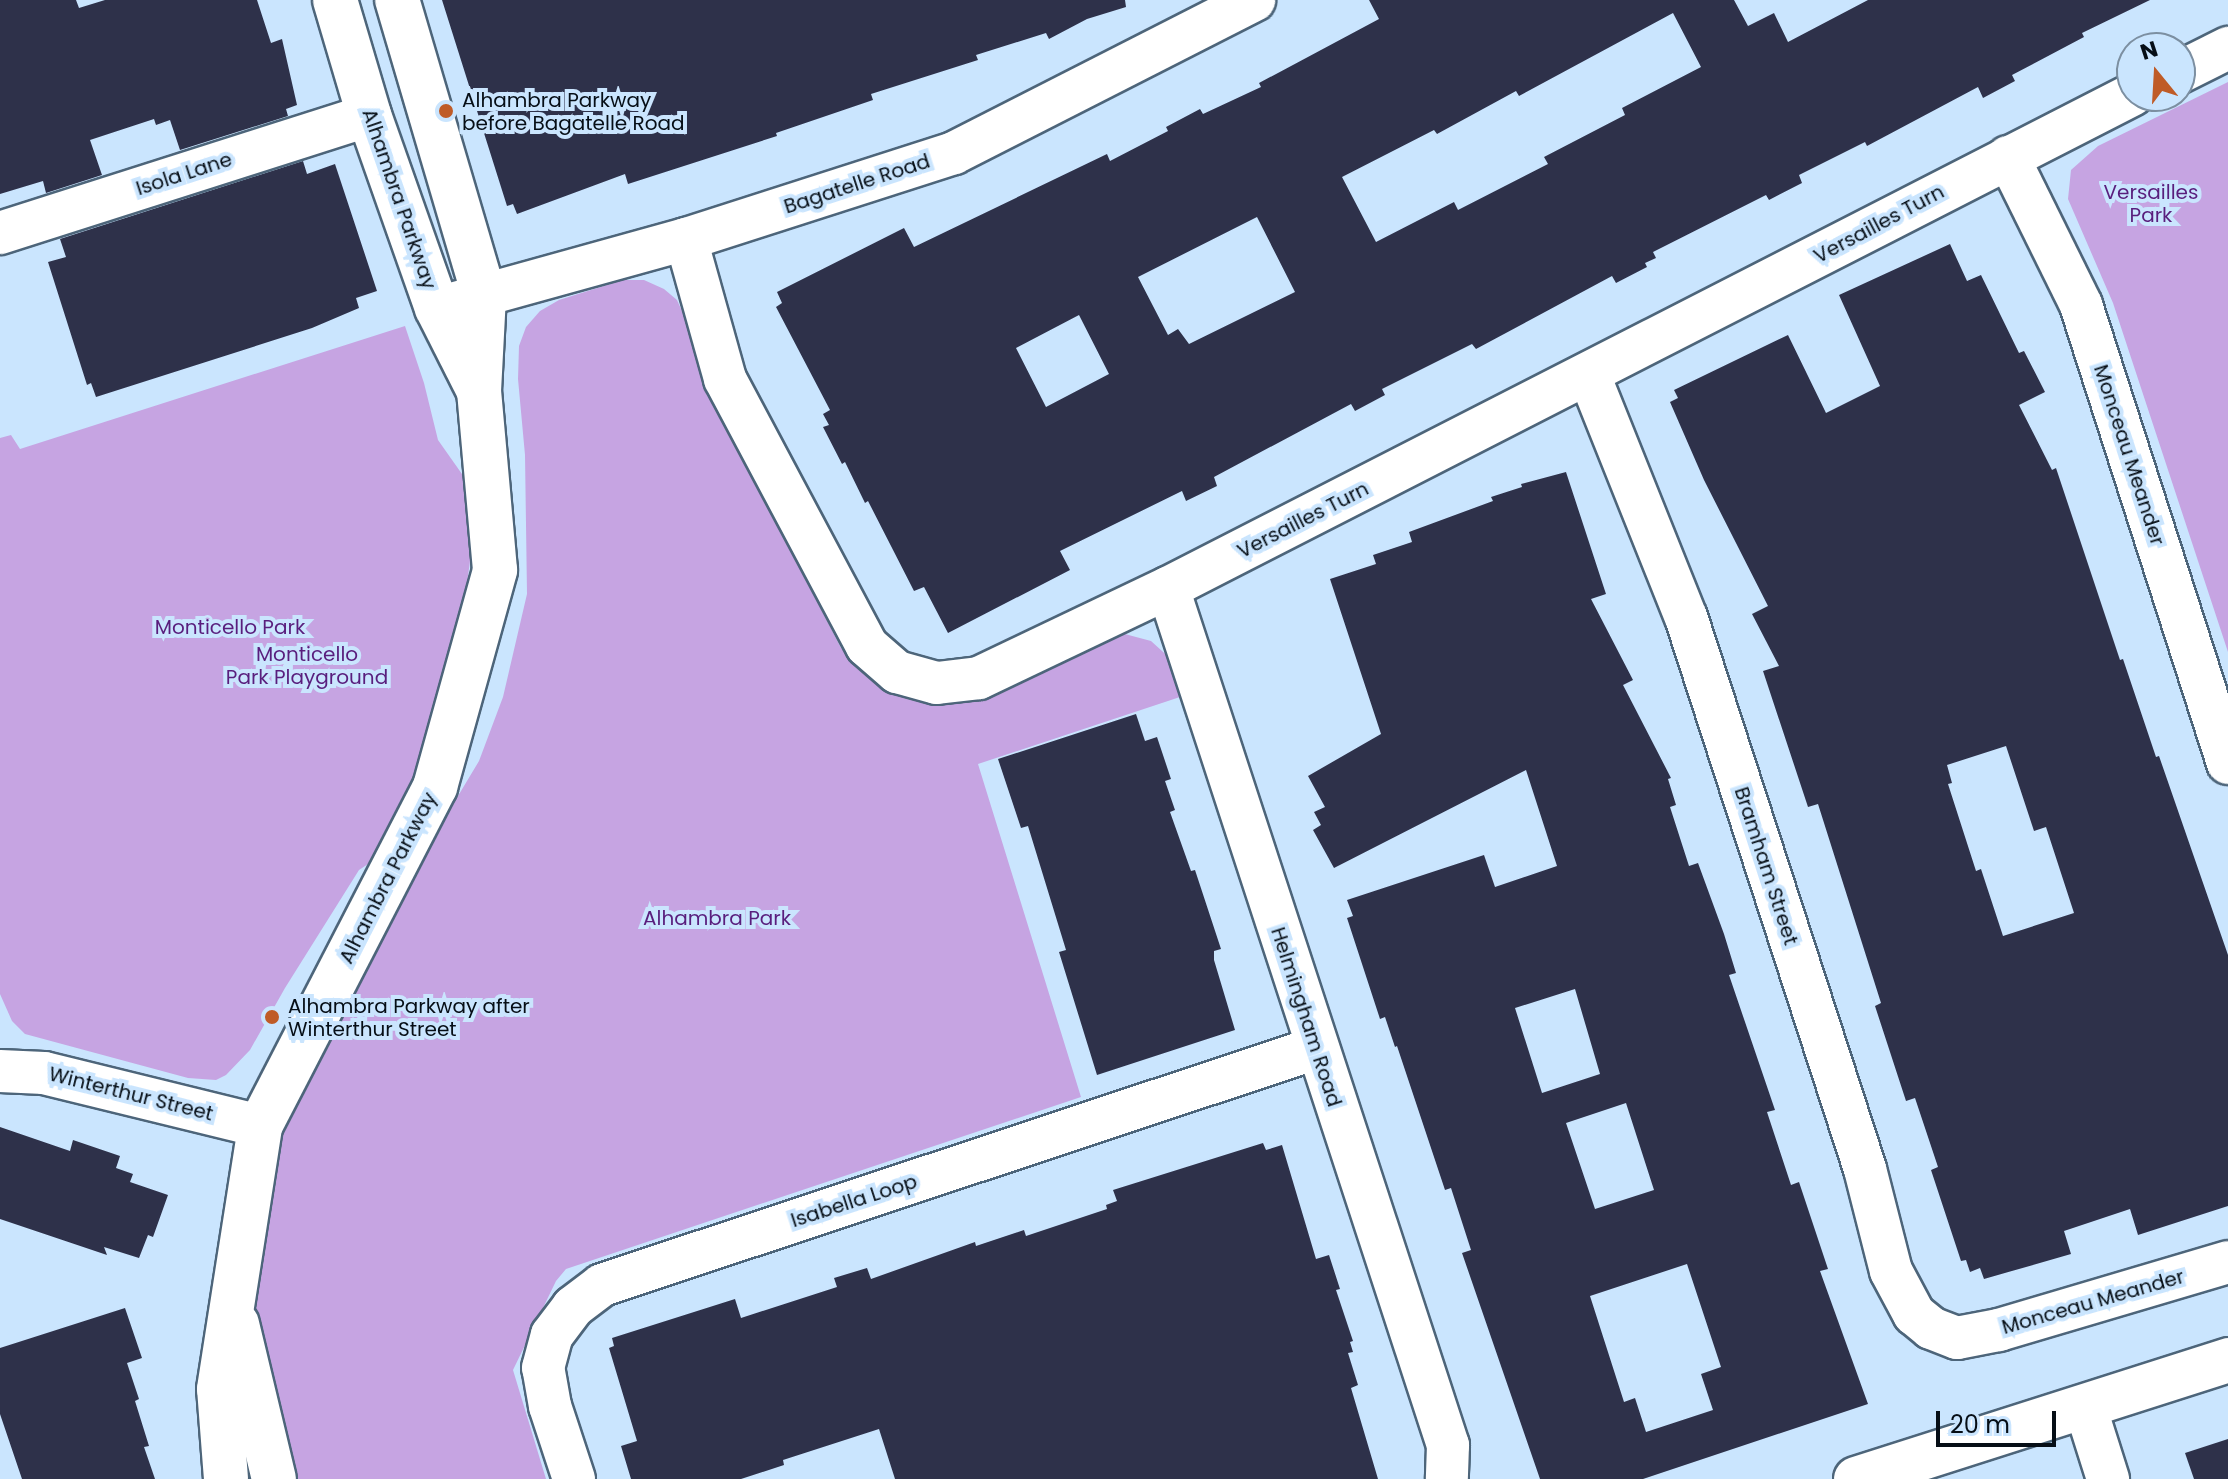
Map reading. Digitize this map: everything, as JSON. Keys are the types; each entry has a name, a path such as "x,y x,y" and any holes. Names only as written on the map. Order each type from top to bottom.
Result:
{"street":[{"name":"Alhambra Parkway","path":"335,0 369,115 437,308 479,391"},
{"name":"Alhambra Parkway","path":"226,1479 219,1389 260,1126 435,787 495,570 479,391 484,295 397,0"},
{"name":"Bagatelle Road","path":"437,308 686,239 954,153 1254,0"},
{"path":"2196,64 2228,48"},
{"name":"Versailles Turn","path":"686,239 725,379 867,646 897,672 937,683 979,678 1168,588 2116,103"},
{"name":"Isola Lane","path":"0,233 369,115"},
{"name":"Monceau Meander","path":"2008,157 2081,305 2228,763"},
{"name":"Bramham Street","path":"1589,375 1686,617 1865,1169 1891,1271 1914,1314 1931,1328 1957,1338"},
{"name":"Helmingham Road","path":"1168,588 1448,1462"},
{"name":"Isabella Loop","path":"574,1479 550,1406 543,1368 552,1335 573,1307 602,1285 1316,1048"},
{"name":"Winterthur Street","path":"0,1071 44,1073 260,1126"},
{"name":"Monceau Meander","path":"1957,1338 1999,1330 2228,1262"},
{"name":"Alhambra Parkway","path":"232,1303 274,1479"},
{"path":"1856,1479 2228,1360"},
{"path":"2085,1406 2108,1479"}],"green space":[{"name":"Versailles Park","path":"2228,82 2228,652 2113,303 2068,199 2071,170 2098,146 2167,112 2196,112 2196,98"},
{"name":"Alhambra Park","path":"623,280 644,280 664,289 677,300 777,523 841,648 874,678 1121,633 1151,641 1173,661 1186,695 978,764 1081,1097 566,1269 556,1281 513,1370 546,1479 288,1479 232,1303 260,1126 479,761 503,697 527,594 525,455 518,379 519,346 526,327 540,311 559,300"},
{"name":"Monticello Park","path":"405,326 424,383 438,440 469,484 471,554 452,692 420,787 374,860 359,870 250,1050 226,1075 216,1080 188,1078 25,1034 12,1021 0,994 0,438 11,435 20,449"}],"building":[{"path":"0,0 76,0 79,8 105,0 257,0 271,43 282,39 297,105 286,109 288,116 180,150 170,120 156,125 154,119 90,140 102,175 46,193 43,181 0,194"},
{"path":"442,0 1125,0 1126,7 1087,19 1049,39 1046,33 976,55 978,60 871,94 873,100 776,133 777,136 628,184 625,174 517,214 513,204 507,206"},
{"path":"1369,0 1734,0 1748,26 1774,13 1788,42 1868,0 2150,0 2082,33 2084,37 2012,75 2015,81 1983,98 1978,87 1867,146 1865,142 1799,175 1802,183 1769,200 1766,195 1653,252 1656,258 1645,263 1647,267 1616,283 1612,276 1476,349 1472,344 1382,389 1385,395 1355,411 1351,404 1214,477 1217,486 1186,501 1182,491 1060,551 1070,570 948,633 924,587 914,591 868,501 865,503 823,427 829,425 823,414 830,410 776,307 782,303 777,292 904,228 914,247 1107,154 1110,161 1168,131 1166,127 1200,109 1203,114 1261,87 1259,83 1379,19","holes":["1673,13 1701,67 1622,108 1625,115 1544,157 1548,164 1458,210 1454,202 1376,242 1342,177 1434,130 1437,134 1516,91 1519,96","1257,217 1295,292 1189,344 1178,329 1168,335 1138,277","1079,315 1109,374 1046,407 1016,348"]},
{"path":"303,161 307,174 335,164 377,291 356,298 359,308 312,328 96,397 91,383 87,385 48,262 66,257 60,239"},
{"path":"1950,244 1967,281 1981,275 2019,353 2024,351 2045,392 2019,405 2052,470 2056,468 2120,660 2123,659 2156,757 2159,756 2228,955 2228,1206 2138,1235 2130,1209 2064,1231 2071,1254 1984,1279 1980,1268 1970,1272 1966,1260 1961,1261 1931,1170 1938,1167 1915,1098 1906,1101 1875,1006 1881,1003 1818,804 1808,807 1763,671 1779,666 1752,614 1768,606 1704,480 1670,402 1678,398 1674,390 1788,335 1826,413 1880,386 1839,295","holes":["2006,746 2034,831 2046,827 2074,913 2003,936 1981,869 1976,871 1948,784 1952,783 1947,765"]},
{"path":"1566,472 1606,594 1591,599 1633,680 1623,685 1671,778 1668,779 1676,805 1670,807 1689,866 1698,863 1724,934 1736,973 1729,975 1775,1110 1767,1112 1791,1185 1799,1182 1828,1269 1820,1271 1868,1404 1643,1479 1540,1479 1462,1253 1471,1250 1451,1188 1445,1190 1397,1046 1385,1017 1380,1019 1347,918 1353,916 1347,900 1484,855 1495,887 1557,866 1526,770 1334,868 1313,830 1321,825 1314,812 1325,807 1308,776 1381,734 1330,579 1376,564 1373,555 1412,542 1409,532 1493,501 1491,497 1522,487 1521,484","holes":["1575,989 1600,1074 1542,1093 1515,1008","1626,1103 1654,1190 1595,1209 1566,1123","1687,1264 1721,1367 1701,1374 1713,1410 1646,1432 1635,1398 1624,1402 1590,1296"]},
{"path":"1136,714 1145,741 1157,737 1171,779 1165,781 1175,810 1170,812 1191,871 1195,870 1221,949 1214,951 1214,960 1235,1030 1097,1075 1059,952 1066,950 1028,826 1021,828 998,759"},
{"path":"0,1127 70,1151 73,1140 120,1156 116,1168 133,1174 130,1182 168,1195 153,1237 148,1235 139,1258 104,1247 107,1255 0,1219"},
{"path":"1263,1143 1266,1150 1282,1145 1316,1259 1329,1255 1340,1289 1336,1290 1353,1341 1350,1342 1353,1352 1348,1353 1358,1385 1351,1388 1378,1479 895,1479 879,1429 783,1460 784,1465 741,1479 631,1479 621,1446 637,1441 609,1348 614,1346 612,1338 735,1299 741,1318 837,1287 834,1278 867,1268 871,1279 975,1242 976,1246 1024,1230 1026,1236 1107,1209 1106,1205 1117,1201 1113,1190"},
{"path":"125,1308 142,1358 127,1363 139,1399 135,1401 149,1446 144,1447 155,1479 22,1479 0,1414 0,1348"},
{"path":"2228,1439 2228,1479 2194,1479 2185,1453"}],"place":[{"name":"Alhambra Parkway before Bagatelle Road","path":"446,111"},
{"name":"Alhambra Parkway after Winterthur Street","path":"272,1017"}],"park label":[{"name":"Monticello Park Playground","path":"307,666"}]}
